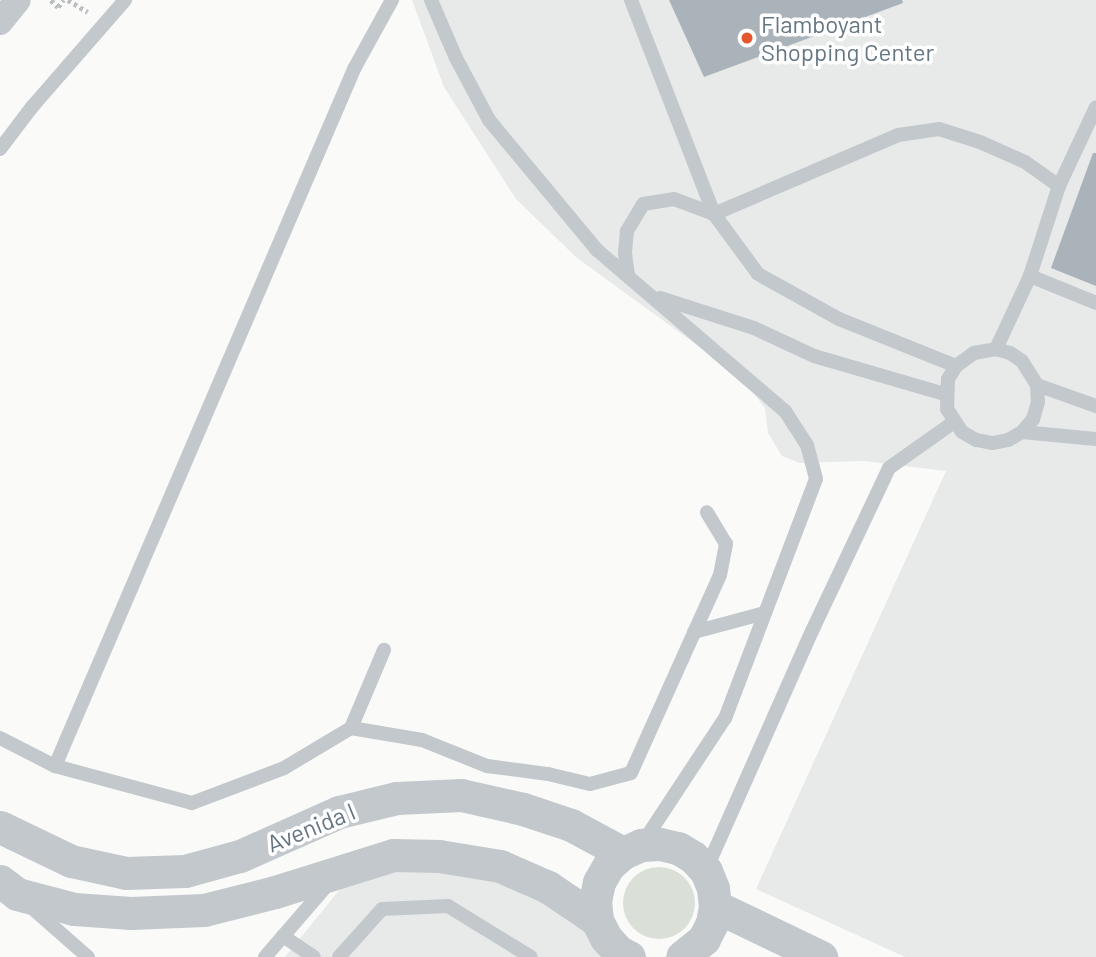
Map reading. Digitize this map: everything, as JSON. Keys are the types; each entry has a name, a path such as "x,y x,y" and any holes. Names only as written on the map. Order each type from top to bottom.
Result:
{"street":[{"path":"0,22 18,0"},
{"name":"Avenida I","path":"0,827 71,862 126,873 185,871 240,856 339,812 397,798 461,795 523,809 632,849"},
{"path":"629,957 619,952 606,938 597,920 595,901 599,882 609,865 632,849 660,844 678,848 693,858 706,871 713,888 715,905 712,923 692,956"},
{"name":"Avenida I","path":"8,887 74,909 131,913 204,910 393,855 439,856 500,866 548,887 597,920"},
{"path":"715,905 821,957"}],"lane":[{"path":"0,149 32,107 125,0"},
{"path":"55,766 354,69 392,0"},
{"path":"431,0 456,58 489,120 597,250 785,411 807,444 816,480 725,718 632,849"},
{"path":"631,0 714,214 758,274 839,319 956,366"},
{"path":"996,349 1030,276 1059,186 1096,107"},
{"path":"628,275 625,253 628,231 643,204 656,199 674,199 714,214 898,135 939,129 980,142 1025,162 1059,186"},
{"path":"1030,276 1096,303"},
{"path":"652,295 754,328 814,356 945,394"},
{"path":"996,349 1010,353 1022,361 1037,385 1035,411 1021,432 1008,440 992,443 976,440 954,422 945,394 948,379 956,366 974,352 996,349"},
{"path":"1037,385 1096,406"},
{"path":"706,871 812,631 889,468 954,422"},
{"path":"1021,432 1096,439"},
{"path":"351,728 422,740 487,766 548,774 590,784 631,773 720,575 726,544 707,512"},
{"path":"694,632 765,613"},
{"path":"0,738 55,766 192,803 284,768 351,728 384,650"},
{"path":"265,957 339,871"},
{"path":"8,887 88,957"},
{"path":"340,957 382,909 448,906 531,957"},
{"path":"283,936 314,957"}],"path":[{"path":"51,0 58,7 63,0"}],"shaded area":[{"path":"412,0 1096,0 1096,957 905,957 756,889 946,471 864,461 800,463 782,456 768,433 765,408 741,377 577,258 516,199 444,87"},
{"path":"384,852 553,895 607,957 285,957 358,867"},
{"path":"659,867 679,873 689,883 695,903 689,923 679,933 659,939 639,933 629,923 623,903 629,883 639,873"}],"building":[{"name":"Flamboyant Shopping Center","path":"669,0 902,0 903,3 704,77"},
{"path":"1093,153 1096,153 1096,286 1051,268"}],"place":[{"name":"Flamboyant Shopping Center","path":"747,38"}]}
